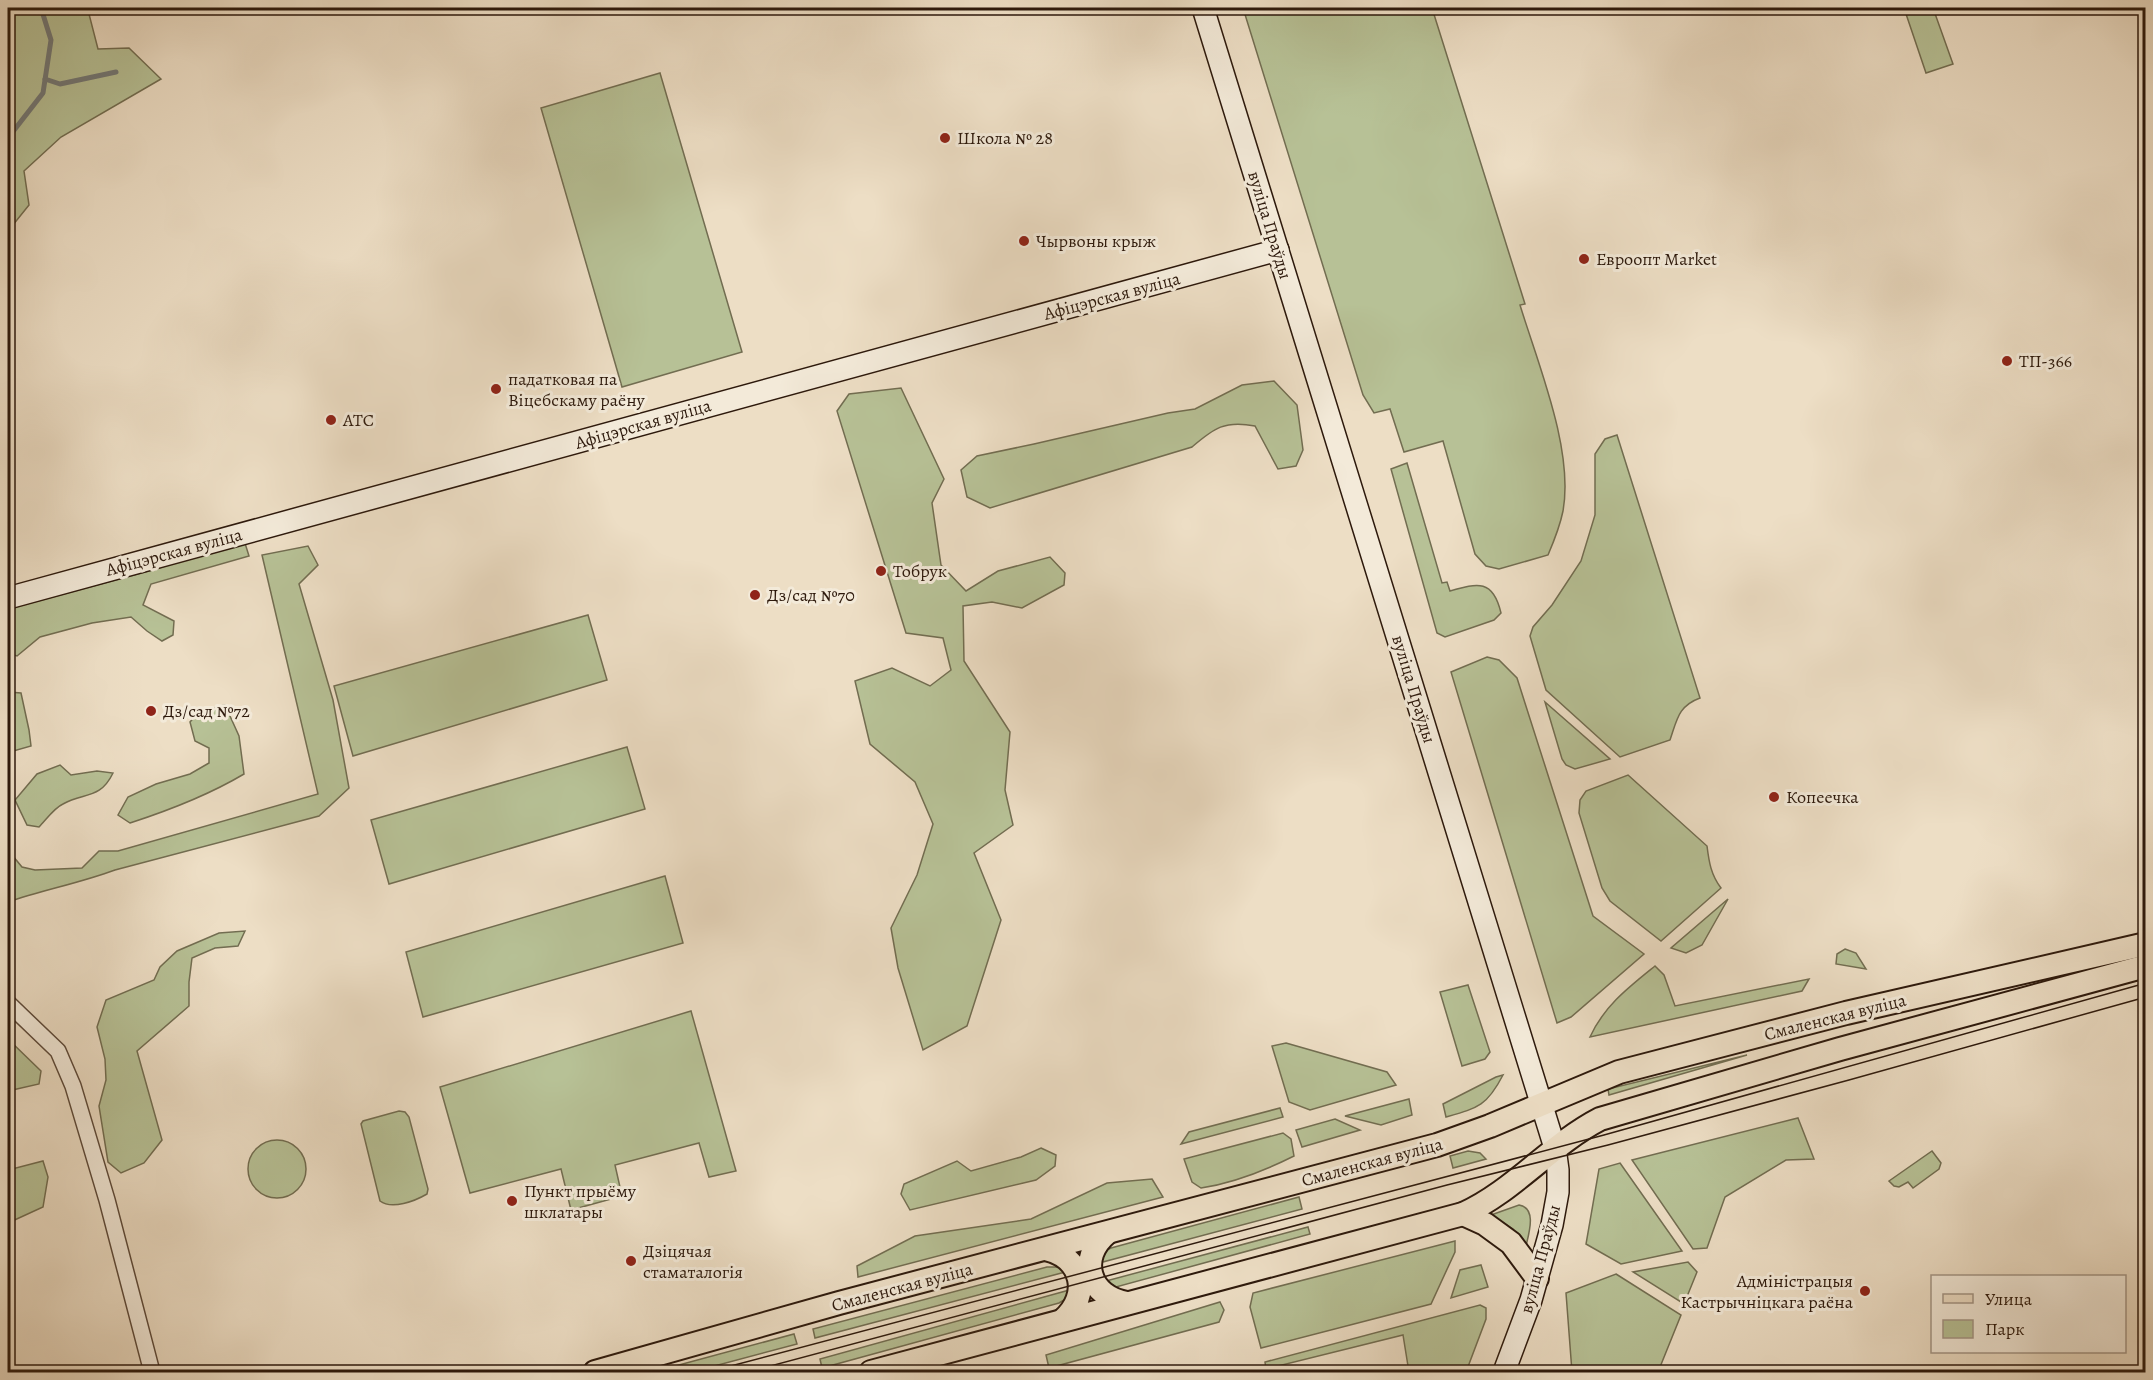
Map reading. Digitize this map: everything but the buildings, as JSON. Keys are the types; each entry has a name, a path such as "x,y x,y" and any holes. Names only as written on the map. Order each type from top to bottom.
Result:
{"main road":[{"name":"вуліца Праўды","path":"1203,8 1555,1148 1558,1192 1552,1225 1527,1311 1504,1372"},
{"name":"Афіцэрская вуліца","path":"8,598 1278,250"},
{"name":"Смаленская вуліца","path":"595,1372 839,1304 1437,1145 1490,1126 1620,1072 1846,1014 2145,944"},
{"name":"Смаленская вуліца","path":"871,1372 1463,1214 1483,1205 1577,1131 1600,1119 1840,1049 2145,966"},
{"path":"1463,1214 1485,1224 1511,1243 1537,1278"},
{"path":"1107,1233 1099,1239 1091,1256 1091,1275 1101,1292 1117,1301 1127,1303"},
{"path":"1046,1249 1056,1251 1071,1262 1079,1279 1079,1297 1070,1314 1063,1320"}],"street":[{"path":"8,1003 58,1051 73,1086 107,1200 152,1372"}],"green space":[{"path":"8,8 75,8 89,14 98,49 129,48 161,79 61,137 24,171 29,205 13,225 8,227"},
{"path":"1243,8 1432,8 1525,304 1520,305 1559,435 1565,487 1563,511 1548,555 1499,569 1486,566 1475,554 1443,441 1404,452 1390,409 1374,413 1363,395"},
{"path":"1904,8 1933,8 1953,64 1926,73"},
{"path":"660,73 742,352 622,387 541,108"},
{"path":"1274,381 1297,405 1303,450 1296,466 1278,469 1255,426 1236,424 1214,430 1192,447 990,508 967,497 961,470 977,456 1195,409 1242,385"},
{"path":"901,388 944,479 932,503 941,565 966,591 998,571 1050,557 1065,573 1064,585 1022,608 992,602 963,606 964,661 1010,732 1005,790 1013,825 974,853 1001,920 967,1026 923,1050 898,968 891,928 917,875 933,824 915,782 870,744 855,681 892,668 930,686 951,670 943,638 906,633 837,411 849,394"},
{"path":"1617,435 1700,698 1683,710 1670,740 1620,757 1546,690 1530,636 1533,627 1552,605 1581,561 1595,515 1595,454 1605,439"},
{"path":"1407,463 1442,583 1447,582 1450,591 1476,585 1489,589 1498,602 1501,613 1494,620 1445,637 1437,633 1391,469"},
{"path":"244,540 249,556 151,584 143,605 174,621 173,635 162,641 131,617 92,623 40,637 17,656 8,653 8,609 156,569"},
{"path":"308,546 318,565 299,584 333,700 349,788 319,816 115,870 8,902 8,850 22,867 35,870 82,868 99,851 118,851 318,794 262,555"},
{"path":"588,615 607,680 353,756 334,686"},
{"path":"1487,657 1499,660 1517,678 1593,916 1644,954 1571,1017 1557,1023 1451,672"},
{"path":"8,692 21,693 31,746 10,752 8,750"},
{"path":"1545,702 1610,759 1575,769 1566,765 1562,759"},
{"path":"225,705 239,736 244,774 188,802 130,823 118,815 128,797 156,784 190,774 209,763 209,748 195,741 190,722 199,712"},
{"path":"627,747 645,809 389,884 371,820"},
{"path":"60,765 71,775 97,771 113,773 103,788 97,792 60,806 39,827 27,825 15,800 37,774"},
{"path":"1628,775 1707,846 1711,868 1721,888 1661,941 1610,901 1602,888 1579,813 1580,800 1586,791"},
{"path":"665,876 683,943 423,1017 406,952"},
{"path":"1728,899 1702,945 1686,953 1671,948"},
{"path":"245,931 238,946 215,948 192,958 189,1006 137,1051 162,1140 144,1163 121,1173 108,1162 99,1106 106,1080 105,1059 97,1027 106,1000 154,980 160,967 177,951 219,933"},
{"path":"1845,949 1856,953 1866,969 1836,964 1837,954"},
{"path":"1655,966 1664,975 1675,1006 1809,979 1802,991 1590,1037 1610,1006"},
{"path":"1468,985 1490,1052 1485,1059 1462,1066 1440,992"},
{"path":"691,1011 736,1171 709,1177 699,1143 615,1165 622,1196 571,1210 561,1169 470,1193 440,1087"},
{"path":"8,1039 41,1071 39,1084 8,1091"},
{"path":"1286,1043 1387,1072 1396,1085 1310,1110 1289,1102 1272,1046"},
{"path":"1747,1055 1609,1095 1608,1089"},
{"path":"1503,1075 1486,1100 1474,1108 1446,1117 1443,1104"},
{"path":"1409,1099 1412,1115 1381,1125 1345,1116"},
{"path":"1280,1108 1283,1117 1181,1144 1189,1132"},
{"path":"399,1111 405,1112 409,1117 428,1189 427,1194 416,1199 404,1204 391,1205 380,1201 361,1124 363,1121"},
{"path":"1798,1118 1814,1159 1786,1160 1725,1197 1707,1248 1693,1249 1632,1160"},
{"path":"1335,1119 1360,1130 1302,1147 1296,1130"},
{"path":"1283,1133 1291,1139 1294,1156 1237,1180 1201,1188 1192,1182 1184,1159"},
{"path":"277,1140 293,1145 301,1153 306,1169 301,1185 293,1193 277,1198 261,1193 253,1185 248,1169 253,1153 261,1145"},
{"path":"1041,1148 1056,1155 1055,1166 1036,1180 910,1210 901,1194 904,1184 957,1161 971,1171 1021,1157"},
{"path":"1468,1151 1480,1153 1486,1159 1453,1168 1450,1156"},
{"path":"1932,1151 1941,1163 1939,1169 1913,1188 1908,1182 1899,1187 1889,1181"},
{"path":"43,1161 48,1177 43,1207 8,1223 8,1170"},
{"path":"1620,1163 1682,1251 1621,1264 1586,1244 1599,1169"},
{"path":"1152,1179 1163,1197 858,1277 857,1266 915,1236 1031,1219 1107,1183"},
{"path":"1299,1197 1302,1209 1099,1263 1105,1251 1111,1248"},
{"path":"1519,1205 1525,1207 1530,1216 1526,1246 1513,1229 1491,1215"},
{"path":"1308,1227 1310,1234 1116,1287 1106,1281"},
{"path":"1455,1241 1455,1252 1431,1304 1261,1348 1250,1307 1253,1293"},
{"path":"1688,1262 1697,1272 1684,1304 1633,1272"},
{"path":"1481,1265 1488,1287 1451,1298 1460,1270"},
{"path":"1047,1267 1060,1267 1069,1271 815,1338 813,1329"},
{"path":"1616,1274 1681,1315 1658,1372 1572,1372 1566,1293"},
{"path":"1073,1289 1069,1297 1059,1303 822,1368 820,1359"},
{"path":"1220,1302 1224,1310 1219,1322 1049,1368 1046,1355"},
{"path":"1480,1305 1486,1308 1486,1319 1466,1372 1404,1372 1408,1366 1403,1335 1266,1369 1265,1362"},
{"path":"794,1334 797,1344 692,1372 653,1372"}],"waterway":[{"path":"8,138 43,93 51,40 41,8"},
{"path":"45,79 60,84 116,72"}],"tram line":[{"path":"708,1372 1604,1135 2146,983"},
{"path":"748,1372 1447,1185 1608,1145 2146,997"}],"place":[{"name":"Школа № 28","path":"945,138"},
{"name":"Чырвоны крыж","path":"1024,241"},
{"name":"Евроопт Market","path":"1584,259"},
{"name":"ТП-366","path":"2007,361"},
{"name":"падатковая па Віцебскаму раёну","path":"496,389"},
{"name":"АТС","path":"331,420"},
{"name":"Тобрук","path":"881,571"},
{"name":"Дз/сад №70","path":"755,595"},
{"name":"Дз/сад №72","path":"151,711"},
{"name":"Копеечка","path":"1774,797"},
{"name":"Пункт прыёму шклатары","path":"512,1201"},
{"name":"Дзіцячая стаматалогія","path":"631,1261"},
{"name":"Адміністрацыя Кастрычніцкага раёна","path":"1865,1291"}]}
